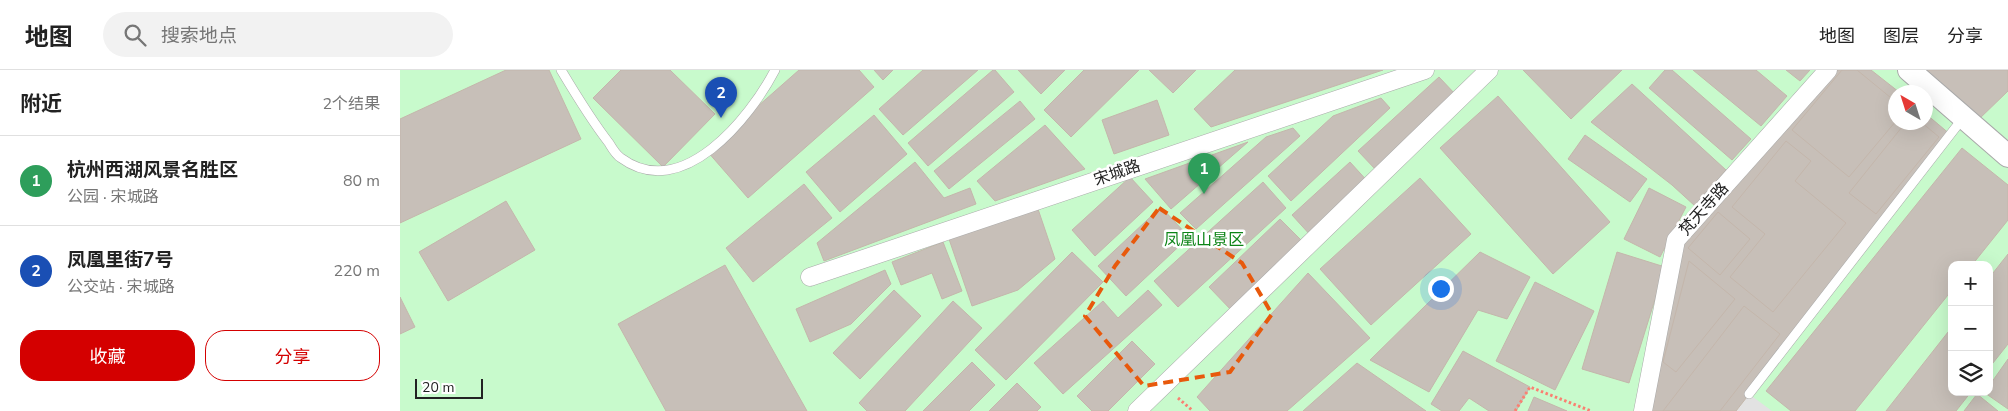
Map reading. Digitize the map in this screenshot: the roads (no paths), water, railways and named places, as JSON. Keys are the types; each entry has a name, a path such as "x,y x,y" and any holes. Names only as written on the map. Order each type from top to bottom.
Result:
{"street":[{"name":"宋城路","path":"810,277 1425,70"},
{"path":"1137,411 1489,70"},
{"name":"梵天寺路","path":"1643,411 1676,240 1828,70"},
{"path":"1909,70 2008,156"}],"lane":[{"path":"561,70 591,120 620,158 647,171 670,169 702,158 726,138 758,102 775,70"},
{"path":"1749,394 1964,117"}],"place":[{"name":"凤凰里街7号","path":"721,118"},
{"name":"杭州西湖风景名胜区","path":"1204,194"}],"park label":[{"name":"凤凰山景区","path":"1204,240"}]}
